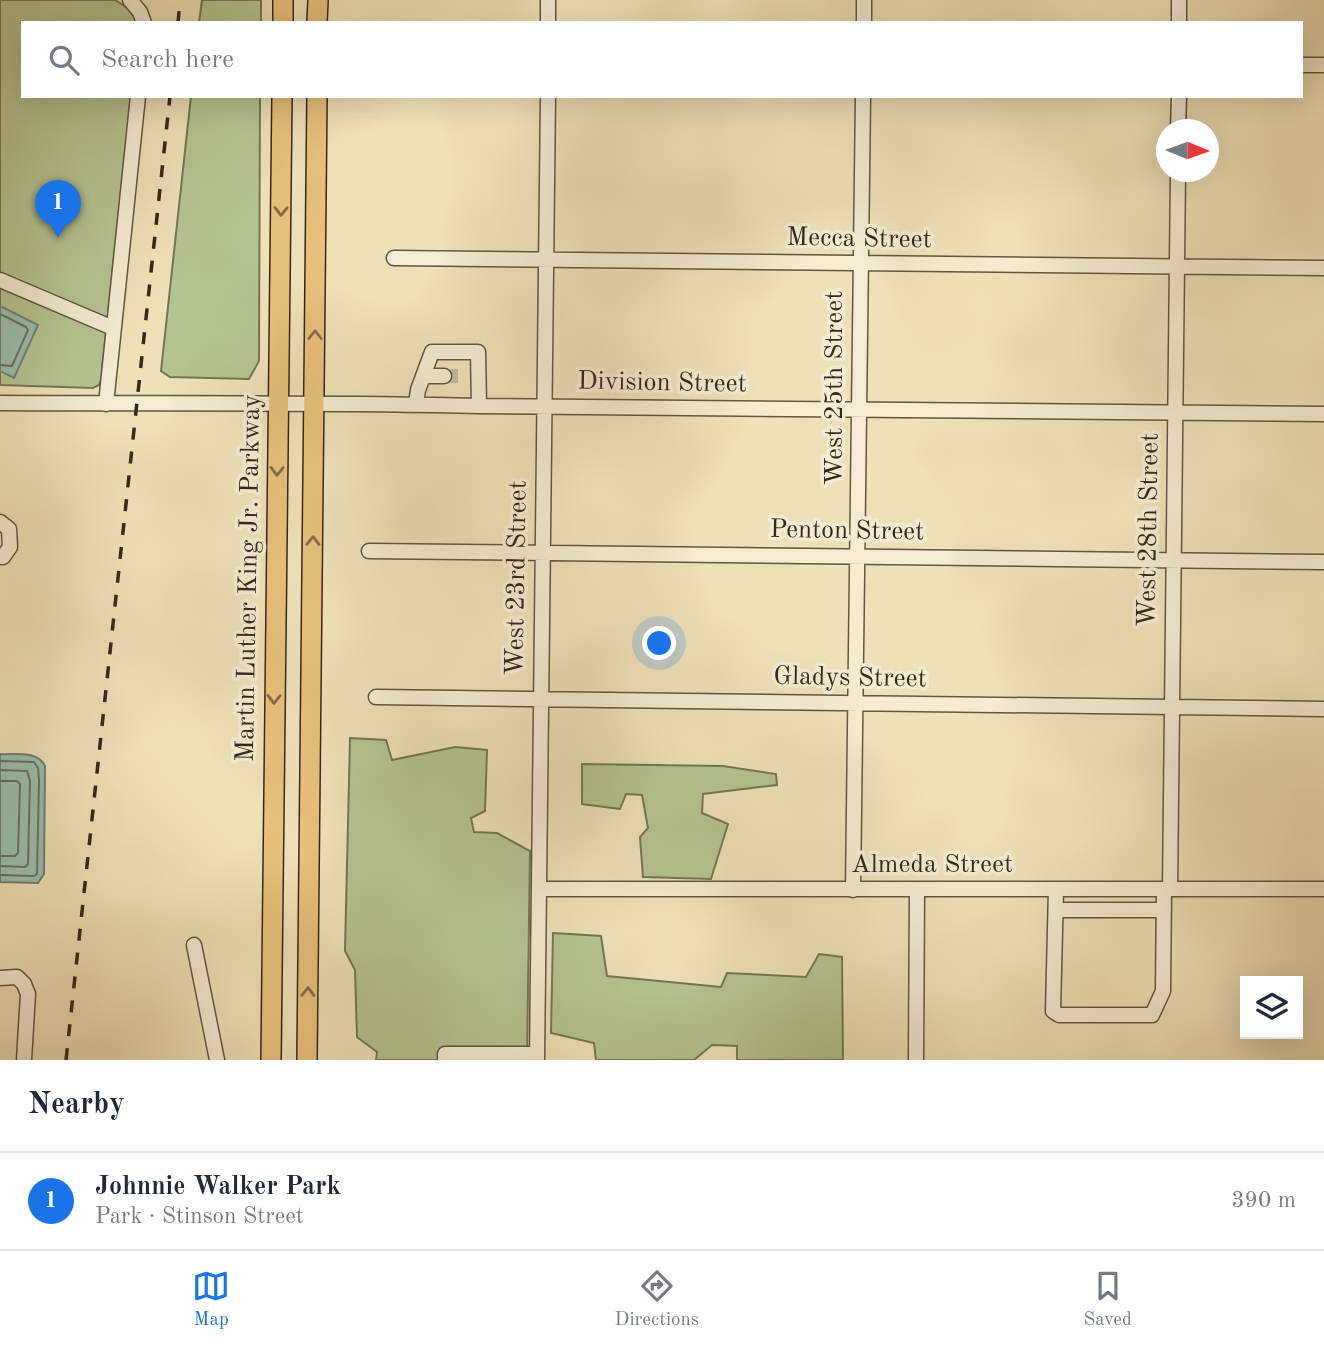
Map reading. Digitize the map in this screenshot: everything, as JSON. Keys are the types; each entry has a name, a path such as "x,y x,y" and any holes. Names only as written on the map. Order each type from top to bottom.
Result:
{"highway":[{"path":"283,0 283,21"},
{"path":"317,21 318,0"},
{"name":"Martin Luther King Jr. Parkway","path":"271,1060 282,98"},
{"path":"307,1060 317,98"}],"street":[{"path":"130,0 142,17"},
{"path":"548,0 548,21"},
{"path":"864,0 864,21"},
{"path":"1179,21 1180,0"},
{"path":"1303,65 1324,65"},
{"path":"106,404 138,98"},
{"name":"West 23rd Street","path":"537,1057 548,98"},
{"name":"West 25th Street","path":"853,890 863,98"},
{"path":"1178,119 1179,98"},
{"name":"West 28th Street","path":"1056,910 1053,1011 1059,1015 1152,1014 1163,991 1164,910 1167,889 1178,182"},
{"name":"Mecca Street","path":"394,258 1324,268"},
{"path":"0,279 113,328"},
{"path":"416,404 418,390 432,352 478,352 479,406"},
{"path":"423,376 444,376"},
{"path":"462,376 479,376"},
{"name":"Division Street","path":"0,403 314,403 1324,414"},
{"path":"0,522 9,529 10,547 3,557 0,557"},
{"name":"Penton Street","path":"369,551 1324,562"},
{"name":"Gladys Street","path":"376,697 1324,709"},
{"name":"Almeda Street","path":"539,889 1324,889"},
{"path":"915,1060 917,890"},
{"path":"1056,890 1056,910 1164,910"},
{"path":"194,945 217,1060"},
{"path":"0,978 17,978 24,984 28,994 24,1060"},
{"path":"445,1060 445,1054 537,1057"}],"green space":[{"path":"0,0 115,0 131,12 136,21 21,21 21,98 131,98 101,380 99,385 93,388 0,385"},
{"path":"202,0 261,0 261,21 199,21"},
{"path":"191,98 260,98 259,361 249,379 170,377 161,371"},
{"path":"350,738 386,740 392,760 455,747 487,750 485,811 471,818 474,832 497,833 530,851 527,1060 376,1060 377,1052 357,1037 355,970 345,951"},
{"path":"582,764 723,766 776,774 777,785 703,794 702,813 728,824 711,879 643,877 640,837 648,828 642,795 626,794 620,809 582,804"},
{"path":"553,933 601,936 607,976 721,987 727,973 806,977 819,954 842,957 843,1060 737,1060 737,1046 712,1045 694,1060 596,1060 594,1043 551,1033"}],"water":[{"path":"0,306 38,325 14,378 0,371"},
{"path":"0,754 31,755 45,766 44,874 38,883 0,882"}],"tunnel":[{"path":"444,376 462,376"}],"railway":[{"path":"178,21 180,0"},
{"path":"66,1060 170,98"}],"place":[{"name":"Johnnie Walker Park","path":"58,238"}]}
